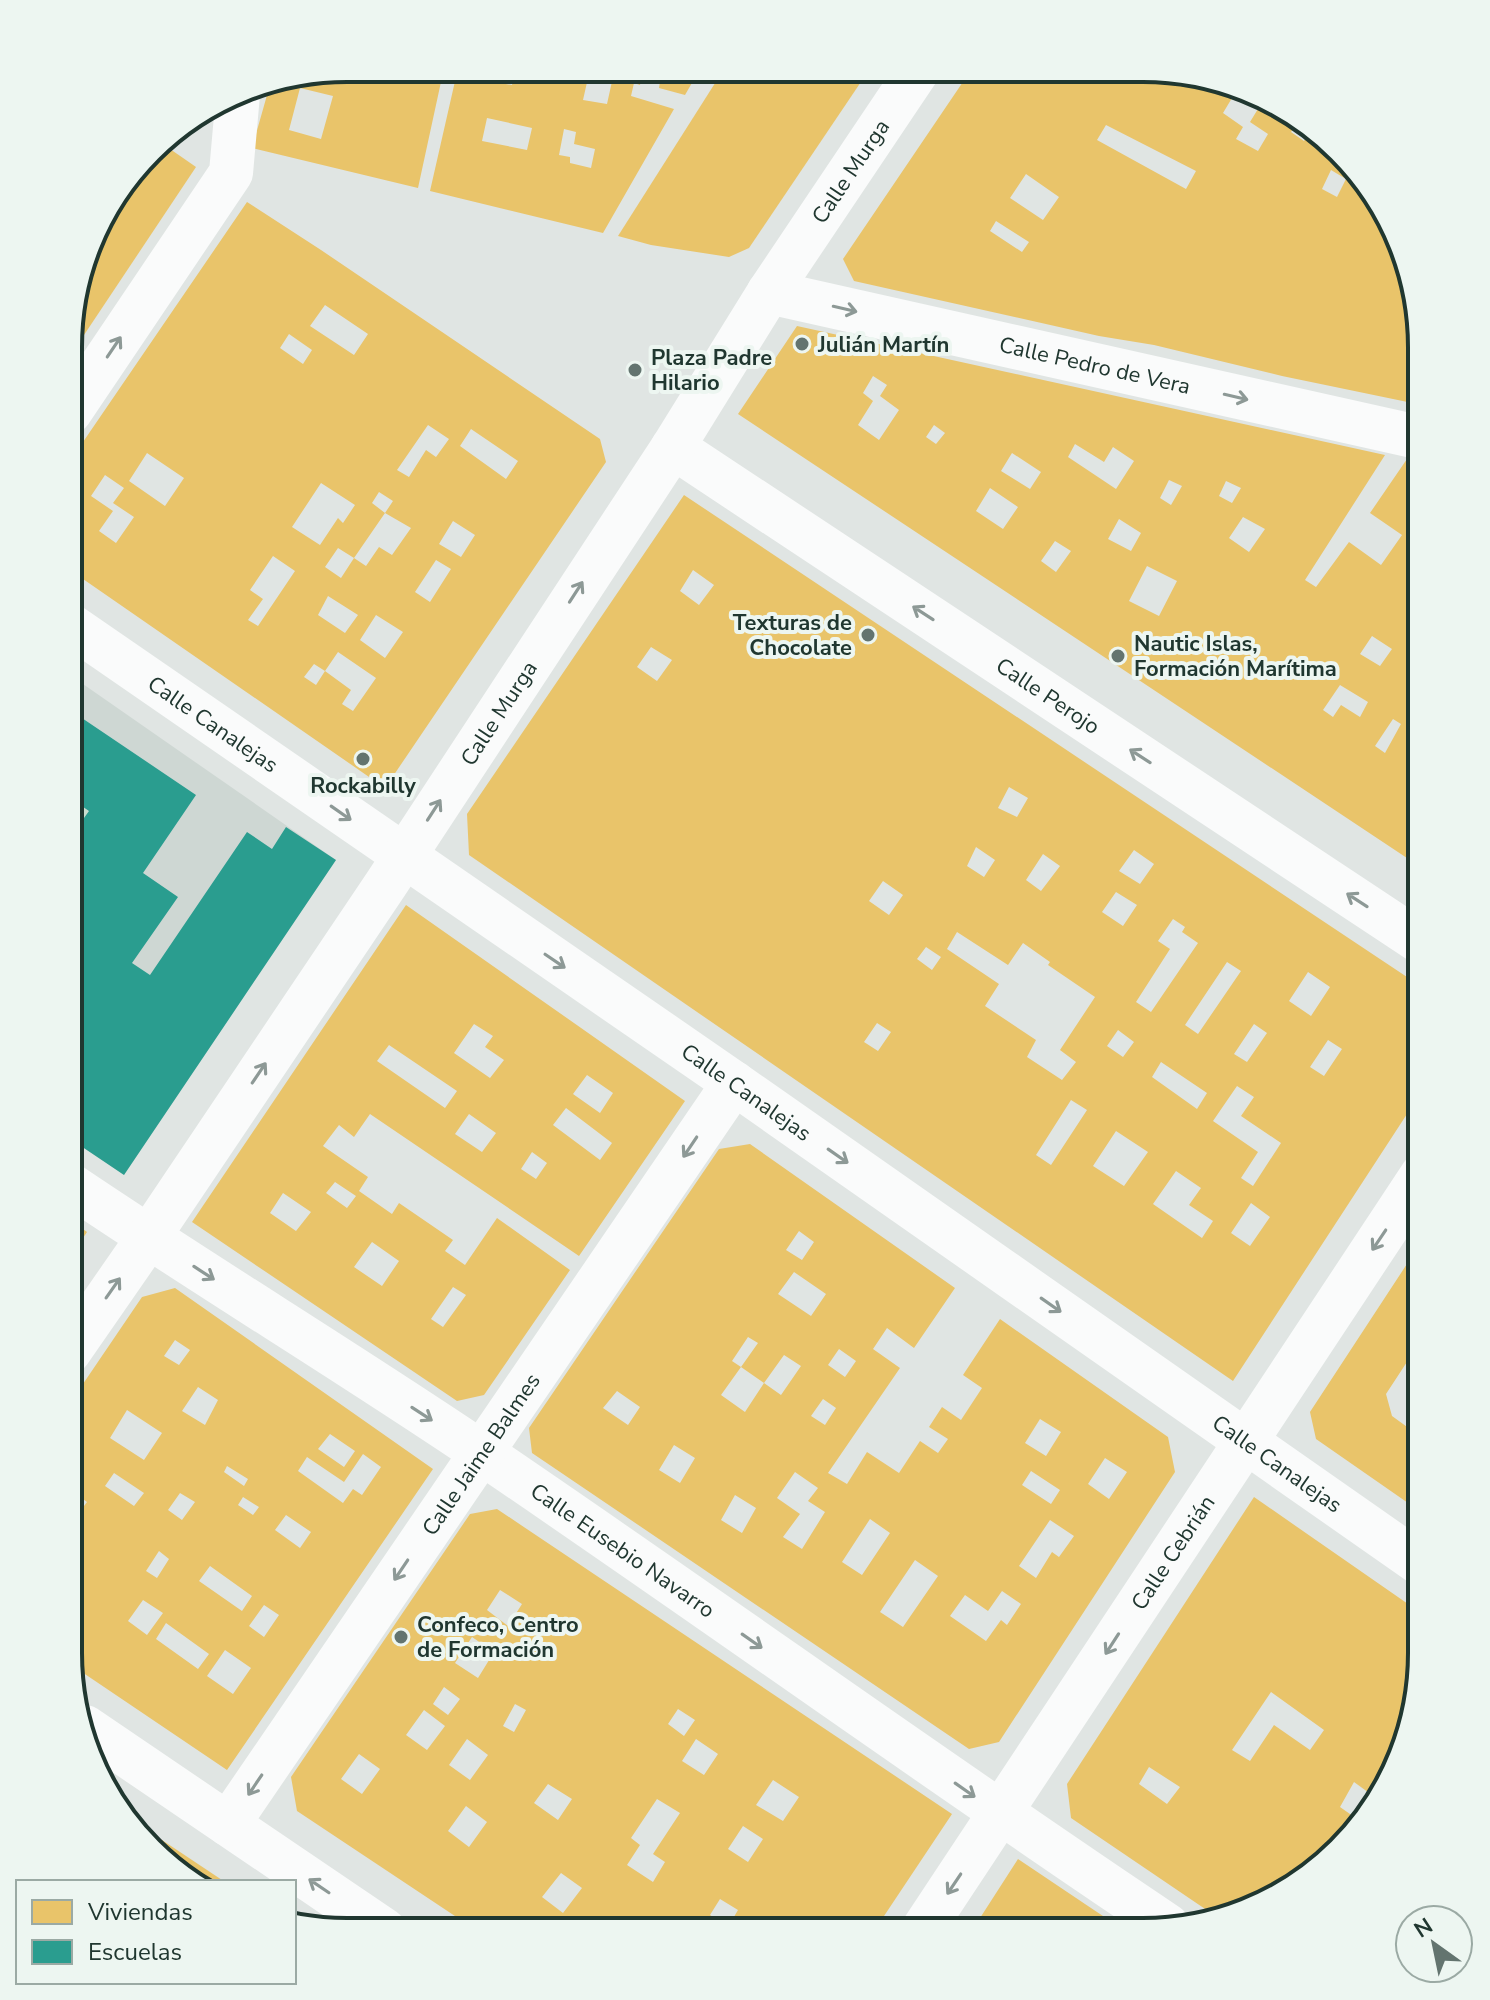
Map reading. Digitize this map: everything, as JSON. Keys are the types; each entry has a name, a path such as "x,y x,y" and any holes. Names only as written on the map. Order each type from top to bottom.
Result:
{"street":[{"name":"Calle Murga","path":"82,1333 404,857 673,447 769,292 910,82"},
{"path":"82,394 231,173 237,106"},
{"name":"Calle Pedro de Vera","path":"769,292 1408,435"},
{"name":"Calle Perojo","path":"673,447 1408,933"},
{"name":"Calle Canalejas","path":"82,633 734,1083 1407,1554"},
{"name":"Calle Jaime Balmes","path":"228,1824 734,1083"},
{"name":"Calle Eusebio Navarro","path":"82,1193 480,1452 1000,1814 1155,1917"},
{"name":"Calle Cebrián","path":"931,1918 1407,1197"},
{"path":"95,1734 366,1918"}],"shaded area":[{"path":"82,683 336,860 124,1175 82,1147"}],"green space":[{"path":"82,806 89,811 82,821"}],"building: Viviendas":[{"path":"441,82 418,188 252,148 267,94 313,84","holes":["300,88 333,96 321,139 289,130"]},
{"path":"455,82 512,85 513,82 587,82 583,100 607,104 612,82 641,82 640,85 634,83 631,96 674,109 603,233 430,191","holes":["487,118 532,128 527,150 482,141","564,129 576,132 574,144 595,149 591,168 570,163 570,157 559,155"]},
{"path":"660,82 692,82 685,95 659,88"},
{"path":"716,82 861,82 749,248 729,257 651,245 618,236"},
{"path":"963,82 1143,82 1177,84 1211,91 1232,98 1223,113 1243,127 1236,139 1258,151 1268,134 1250,122 1258,109 1275,118 1330,160 1353,186 1372,215 1388,246 1406,313 1408,402 1154,345 1099,336 854,281 843,259","holes":["1106,125 1196,171 1186,189 1097,140","1331,170 1346,179 1337,197 1322,189","1026,174 1059,197 1043,220 1010,198","996,221 1029,242 1022,252 990,231"]},
{"path":"171,149 196,167 83,337 87,295 96,262 118,215 137,186"},
{"path":"247,202 600,439 606,462 385,788 82,578 82,443","holes":["325,305 368,334 354,355 310,326","289,334 312,350 303,364 280,348","428,425 449,439 436,457 426,450 409,477 397,470","471,429 518,461 506,479 460,446","147,453 184,478 165,506 129,481","105,475 124,488 113,503 134,517 116,543 99,531 113,511 91,496","321,483 355,505 343,523 338,518 320,545 292,527","379,492 393,501 385,513 372,503","385,513 411,528 392,555 379,547 366,566 354,558","453,521 475,535 461,557 439,544","338,548 354,558 341,578 325,567","273,556 295,571 258,626 248,620 263,599 250,590","436,560 451,569 430,602 415,592","328,596 358,615 345,633 318,615","376,615 403,632 385,658 360,640","338,652 376,678 353,711 342,704 351,690 325,671","314,664 325,671 316,685 304,677"]},
{"path":"797,326 1385,455 1305,580 1316,587 1349,542 1381,565 1402,535 1370,513 1408,459 1408,858 738,414","holes":["873,376 887,385 880,396 899,410 879,440 858,425 873,401 863,393","934,425 945,433 936,444 926,437","1075,444 1104,462 1113,447 1134,461 1116,489 1068,457","1012,453 1041,472 1030,489 1001,471","1169,480 1182,486 1171,505 1160,498","1226,481 1241,488 1232,503 1219,496","990,488 1018,507 1003,529 976,511","1243,517 1265,529 1249,552 1229,538","1119,519 1141,533 1131,551 1108,539","1055,541 1071,551 1056,572 1041,561","1147,566 1177,581 1159,616 1129,601","1372,636 1392,649 1380,666 1360,654","1340,685 1368,702 1360,717 1341,705 1333,717 1323,710","1393,719 1401,724 1385,753 1375,746"]},
{"path":"684,495 1408,977 1407,1113 1233,1381 469,855 467,814","holes":["693,570 714,585 699,605 680,591","651,647 672,660 657,681 637,667","1009,787 1028,798 1017,817 998,808","976,847 995,860 984,877 967,866","1134,850 1154,864 1140,884 1119,871","1043,854 1060,866 1041,891 1026,880","883,881 903,895 889,915 869,901","1116,892 1137,905 1123,926 1102,912","1173,919 1185,927 1182,932 1198,943 1151,1012 1136,1002 1170,949 1158,941","957,932 1008,965 1023,943 1050,962 1048,965 1095,997 1060,1050 1076,1062 1062,1080 1027,1057 1036,1040 985,1006 999,984 947,949","926,947 941,957 932,970 917,959","1227,962 1241,971 1198,1034 1185,1025","1308,972 1330,987 1311,1016 1289,1001","877,1023 891,1032 878,1051 864,1042","1254,1024 1267,1033 1247,1062 1234,1054","1118,1030 1134,1042 1123,1057 1107,1046","1328,1040 1342,1049 1324,1076 1310,1067","1161,1062 1207,1093 1197,1109 1152,1077","1237,1086 1254,1097 1241,1116 1281,1143 1253,1186 1241,1178 1258,1152 1213,1121","1071,1100 1087,1110 1051,1165 1036,1155","1116,1131 1148,1152 1124,1186 1093,1166","1176,1171 1201,1188 1189,1205 1213,1221 1202,1238 1153,1204","1251,1203 1270,1217 1250,1246 1231,1233"]},
{"path":"406,905 685,1101 579,1256 370,1114 354,1137 339,1125 323,1146 368,1177 359,1191 392,1214 399,1203 453,1240 445,1251 465,1265 497,1218 570,1270 484,1395 457,1401 192,1222","holes":["474,1024 493,1036 485,1047 504,1060 490,1078 454,1053","389,1045 457,1091 445,1108 377,1061","587,1075 613,1093 600,1113 573,1094","566,1108 612,1143 600,1160 553,1125","469,1114 496,1133 482,1152 455,1134","532,1152 547,1163 536,1179 521,1169","335,1182 356,1196 347,1208 326,1193","283,1193 311,1212 296,1231 270,1213","372,1242 399,1261 382,1286 354,1267","453,1287 466,1295 443,1327 431,1319"]},
{"path":"750,1144 955,1288 914,1348 887,1328 873,1349 900,1368 828,1473 847,1484 867,1452 899,1473 920,1441 938,1453 948,1439 929,1427 942,1407 961,1420 982,1388 963,1375 1000,1319 1168,1437 1175,1472 999,1742 969,1749 532,1453 529,1428 719,1149","holes":["799,1231 814,1242 802,1260 786,1250","794,1272 826,1294 811,1316 778,1294","748,1337 758,1343 741,1367 732,1361","839,1349 856,1361 845,1377 828,1365","784,1355 801,1366 781,1395 764,1383","741,1367 764,1383 745,1412 721,1395","617,1391 640,1407 628,1425 603,1408","823,1399 836,1408 825,1425 811,1416","1040,1419 1061,1432 1046,1456 1025,1443","674,1445 695,1458 680,1483 659,1470","1105,1458 1127,1472 1109,1499 1088,1484","1031,1471 1060,1490 1051,1504 1022,1485","795,1472 818,1488 808,1501 825,1512 802,1549 783,1537 800,1514 777,1498","735,1495 756,1508 742,1533 721,1520","870,1519 890,1533 862,1575 842,1562","1050,1520 1074,1536 1059,1557 1052,1552 1036,1578 1019,1566","915,1560 938,1576 903,1627 880,1612","1002,1591 1021,1604 1007,1625 1001,1620 986,1641 950,1616 965,1595 988,1611"]},
{"path":"1407,1263 1407,1362 1386,1394 1392,1416 1407,1427 1407,1502 1316,1439 1310,1412"},
{"path":"175,1288 433,1469 227,1770 83,1673 82,1509 87,1502 82,1498 82,1385 142,1297","holes":["175,1340 190,1350 179,1365 164,1356","198,1387 218,1400 205,1425 182,1411","127,1410 162,1433 144,1460 110,1438","330,1434 355,1451 344,1467 318,1449","363,1454 381,1467 362,1495 353,1489 343,1503 298,1471 307,1457 344,1482","227,1466 248,1479 244,1486 224,1472","114,1473 144,1493 134,1506 105,1486","180,1493 195,1502 182,1520 168,1510","243,1497 259,1507 253,1515 238,1505","286,1515 311,1532 300,1548 275,1530","159,1551 169,1559 157,1578 146,1571","210,1566 252,1596 242,1611 199,1581","143,1600 163,1613 147,1635 128,1621","264,1605 279,1615 264,1637 249,1626","166,1623 209,1654 198,1669 156,1639","225,1650 251,1668 233,1694 207,1676"]},
{"path":"1254,1497 1407,1603 1407,1670 1403,1705 1381,1770 1368,1792 1354,1782 1340,1807 1352,1815 1318,1852 1290,1873 1260,1891 1207,1910 1071,1818 1067,1784","holes":["1271,1692 1324,1730 1310,1750 1274,1725 1250,1761 1232,1750","1149,1767 1180,1787 1167,1804 1139,1784"]},
{"path":"497,1509 952,1814 883,1918 733,1918 738,1910 720,1899 710,1915 714,1918 458,1918 297,1811 291,1777 470,1514","holes":["500,1590 522,1604 508,1626 487,1610","472,1637 494,1652 478,1678 455,1663","444,1687 460,1699 448,1715 433,1704","515,1704 526,1710 514,1732 503,1726","678,1709 695,1720 684,1736 668,1724","424,1710 445,1726 427,1750 406,1735","467,1739 488,1755 470,1780 449,1765","696,1739 718,1754 704,1775 682,1761","359,1754 380,1769 362,1794 341,1779","773,1780 799,1797 783,1821 756,1805","548,1784 572,1799 558,1820 534,1803","657,1799 680,1813 653,1854 665,1862 653,1882 627,1865 640,1845 631,1838","466,1806 487,1822 469,1847 448,1831","743,1826 763,1839 748,1862 728,1849","561,1873 582,1888 563,1913 542,1897"]},
{"path":"162,1840 222,1880 212,1880"},
{"path":"1018,1859 1106,1918 980,1918"}],"building: Escuelas":[{"path":"82,718 196,795 143,873 178,897 132,963 150,975 247,832 272,849 286,827 336,860 124,1175 82,1147 82,821 89,811 82,806"}],"place":[{"name":"Julián Martín","path":"802,344"},
{"name":"Plaza Padre Hilario","path":"635,370"},
{"name":"Texturas de Chocolate","path":"868,635"},
{"name":"Nautic Islas, Formación Marítima","path":"1118,656"},
{"name":"Rockabilly","path":"363,759"},
{"name":"Confeco, Centro de Formación","path":"401,1637"}]}
